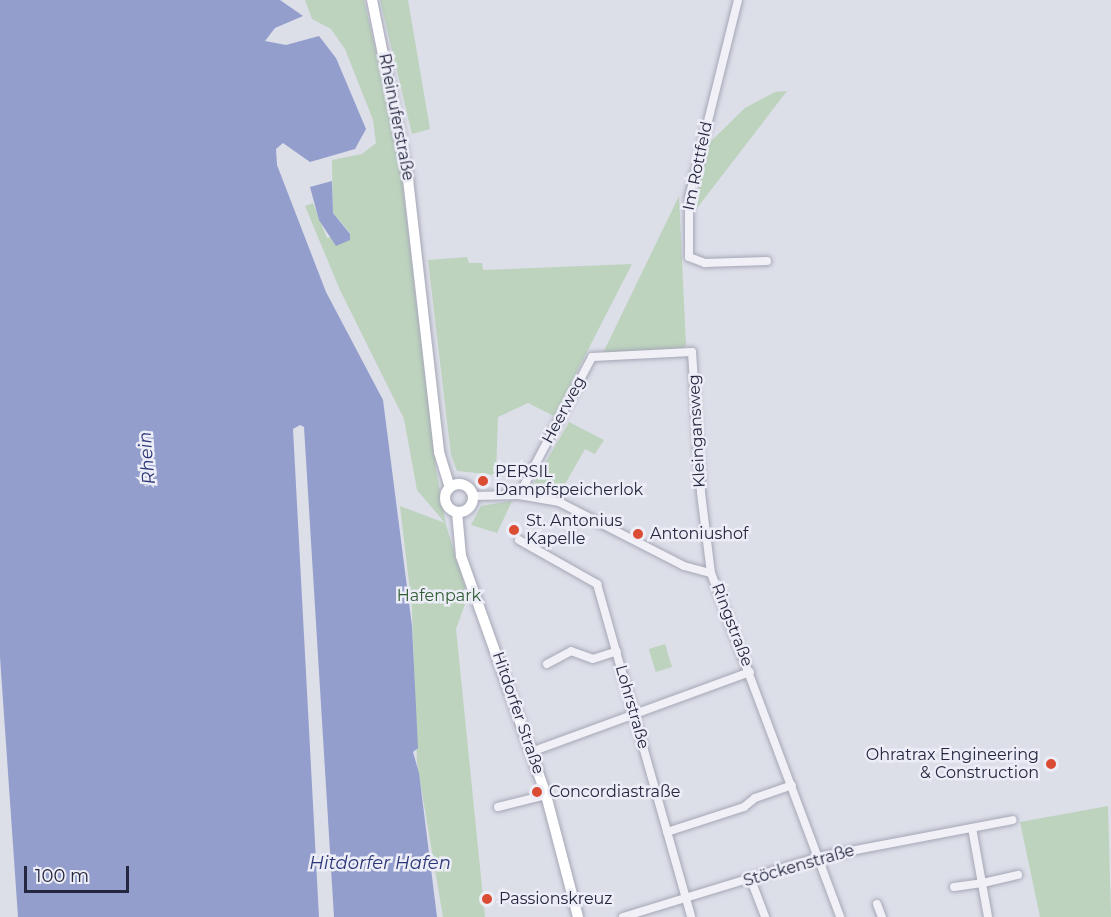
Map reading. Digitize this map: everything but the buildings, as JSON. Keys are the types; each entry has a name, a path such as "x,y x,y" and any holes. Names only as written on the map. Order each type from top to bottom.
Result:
{"street":[{"name":"Rheinuferstraße","path":"372,0 402,140 416,234 439,452 450,487"},
{"name":"Im Rottfeld","path":"738,0 689,198 689,257 705,264 767,261"},
{"name":"Kleingansweg","path":"592,357 692,352 701,493 711,573"},
{"name":"Heerweg","path":"519,495 592,357"},
{"path":"462,484 473,496 467,509 457,512 446,502 450,487 462,484"},
{"name":"Ringstraße","path":"473,496 519,495 560,502 684,566 711,573 840,917"},
{"name":"Hitdorfer Straße","path":"457,512 461,556 546,795 578,917"},
{"name":"Lohrstraße","path":"519,540 597,584 691,917"},
{"path":"547,664 571,651 593,659 617,651"},
{"path":"531,752 750,672"},
{"path":"667,832 744,807 755,798 792,785"},
{"path":"498,807 546,795"},
{"name":"Stöckenstraße","path":"623,917 686,900 819,857 1013,820"},
{"path":"972,828 988,917"},
{"path":"954,887 1018,875"},
{"path":"751,880 765,917"},
{"path":"877,904 882,917"}],"green space":[{"name":"Hafenpark","path":"305,0 364,0 398,146 436,469 446,525 468,596 456,629 485,917 443,917 417,763 412,608 400,506 445,523 417,490 404,419 340,290 305,206 313,203 327,238 350,233 333,213 332,160 362,154 376,143 373,120 345,49 331,29 312,19"},
{"path":"380,0 408,0 430,129 412,134"},
{"path":"787,91 694,212 707,145 745,108 775,92"},
{"path":"679,196 686,345 684,348 603,353"},
{"path":"467,257 469,263 482,263 483,270 632,264 554,416 528,403 498,417 496,475 457,471 451,455 428,260"},
{"path":"569,422 604,440 595,454 585,449 560,493 532,486"},
{"path":"512,501 497,533 471,525 481,506"},
{"path":"665,644 672,667 656,672 649,649"},
{"path":"1108,806 1111,917 1040,917 1020,822"}],"water":[{"path":"0,0 280,0 303,16 275,28 265,41 286,45 319,36 336,58 366,129 355,149 310,162 283,143 276,149 277,165 326,292 383,400 412,626 418,748 413,752 419,773 437,917 334,917 304,427 300,425 293,429 319,917 18,917 0,657"},
{"path":"332,181 333,213 350,234 350,240 336,246 319,220 310,187"}],"place":[{"name":"PERSIL Dampfspeicherlok","path":"483,481"},
{"name":"St. Antonius Kapelle","path":"514,530"},
{"name":"Antoniushof","path":"638,534"},
{"name":"Ohratrax Engineering & Construction","path":"1051,764"},
{"name":"Concordiastraße","path":"537,792"},
{"name":"Passionskreuz","path":"487,899"}],"water label":[{"name":"Rhein","path":"147,458"},
{"name":"Hitdorfer Hafen","path":"380,863"}]}
